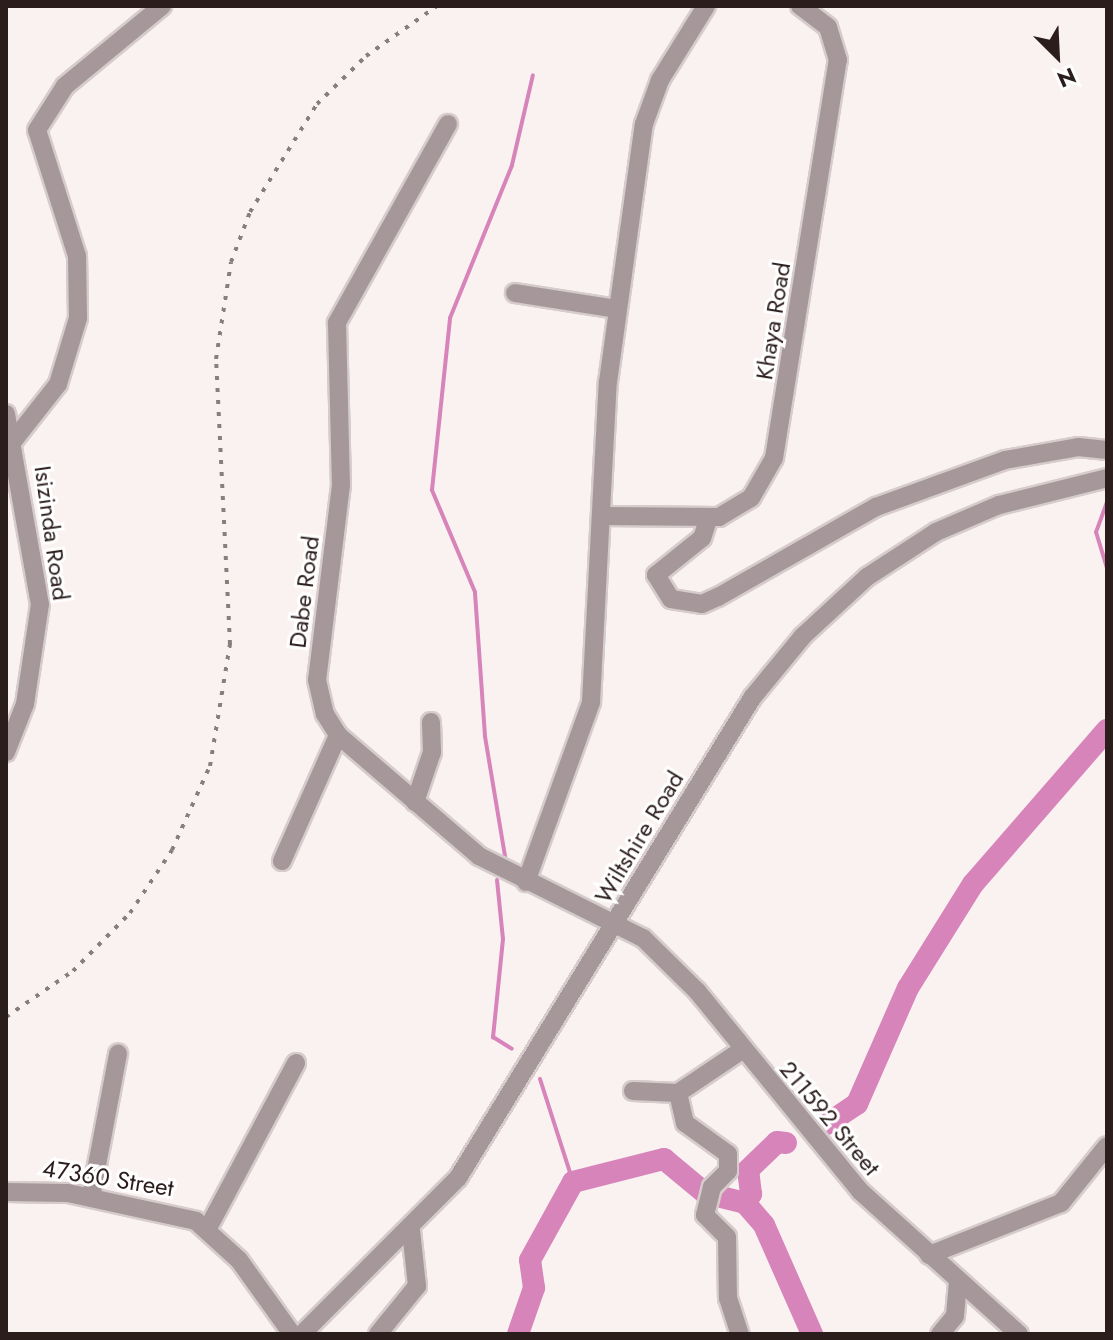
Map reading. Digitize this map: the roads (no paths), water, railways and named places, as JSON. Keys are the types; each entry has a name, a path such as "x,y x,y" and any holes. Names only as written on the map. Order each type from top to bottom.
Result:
{"street":[{"path":"14,440 58,384 78,318 77,256 37,130 65,86 162,6"},
{"path":"526,882 591,702 617,309 644,124 660,80 706,6"},
{"name":"Khaya Road","path":"601,516 708,520 751,498 779,433 838,60 828,27 800,6"},
{"name":"Dabe Road","path":"444,131 337,323 341,485 317,680 338,735 479,856 526,882 618,921"},
{"path":"515,293 617,309"},
{"name":"Isizinda Road","path":"6,414 14,440 40,626 25,704 6,752"},
{"path":"708,520 702,538 656,575 671,599 702,604 876,507 1005,460 1078,447 1107,450"},
{"name":"Wiltshire Road","path":"302,1334 411,1231 476,1152 752,698 831,607 936,532 999,505 1107,478"},
{"path":"415,802 432,752 431,722"},
{"path":"282,861 338,735"},
{"name":"211592 Street","path":"618,921 675,968 860,1191 958,1284 1019,1334"},
{"path":"633,1091 678,1093 742,1050"},
{"path":"91,1197 118,1054"},
{"path":"208,1228 296,1063"},
{"path":"678,1093 685,1123 728,1154 728,1171 712,1187 705,1206 727,1237 728,1298 740,1334"},
{"path":"929,1255 1061,1203 1103,1149"},
{"name":"47360 Street","path":"6,1192 91,1197 177,1212 208,1228 292,1334"},
{"path":"378,1334 417,1286 411,1231"},
{"path":"940,1334 955,1316 958,1284"}],"waterway":[{"path":"506,862 485,736 475,592 432,490 450,318 512,165 533,75"},
{"path":"1107,502 1096,532 1107,568"},
{"path":"827,1124 857,1104 908,988 973,884 1107,730"},
{"path":"497,880 503,939 493,1037 512,1049"},
{"path":"540,1079 573,1182"},
{"path":"745,1203 751,1194 748,1170 777,1142 786,1143"},
{"path":"518,1334 534,1288 530,1260 573,1182 664,1159 705,1193 745,1203 764,1225 812,1334"}],"railway":[{"path":"6,1017 73,971 130,913 172,850 210,766 230,644 216,359 231,262 250,212 317,104 366,56 437,6"}]}
